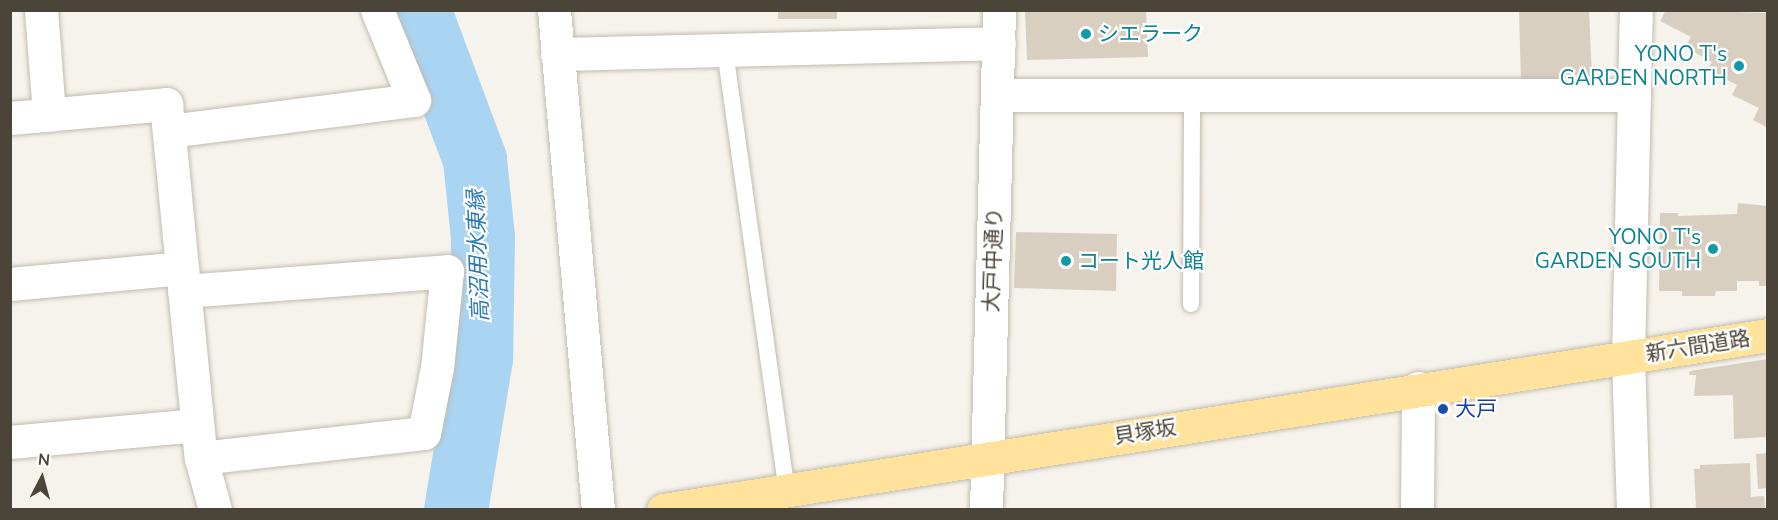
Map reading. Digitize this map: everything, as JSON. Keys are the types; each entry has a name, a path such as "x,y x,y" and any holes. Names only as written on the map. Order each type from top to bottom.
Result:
{"main road":[{"name":"新六間道路","path":"1628,357 1767,335"},
{"name":"貝塚坂","path":"683,508 1418,388 1628,357"}],"street":[{"path":"41,10 49,115"},
{"path":"169,131 414,100 377,10"},
{"path":"554,10 598,510"},
{"name":"大戸中通り","path":"986,510 999,10"},
{"path":"1633,510 1628,357 1636,10"},
{"path":"557,54 999,43"},
{"path":"998,95 1634,95"},
{"path":"10,118 166,104 197,425 201,458 215,510"},
{"path":"10,284 447,271 436,367 424,433 201,458"},
{"path":"1418,388 1418,510"},
{"path":"10,442 197,425"}],"lane":[{"path":"725,51 787,490"},
{"path":"1191,304 1192,95"}],"building":[{"path":"778,10 837,10 837,19 778,19"},
{"name":"シエラーク","path":"1025,10 1146,10 1148,57 1027,60"},
{"path":"1519,10 1589,10 1592,79 1521,82"},
{"name":"YONO T's GARDEN NORTH","path":"1666,10 1768,13 1768,128 1753,120 1759,108 1732,95 1737,85 1708,70 1712,62 1685,47 1691,37 1660,21"},
{"name":"YONO T's GARDEN SOUTH","path":"1738,203 1768,206 1768,286 1759,286 1759,281 1737,281 1737,291 1716,291 1715,296 1682,296 1682,291 1659,291 1660,213 1678,213 1678,216 1737,214"},
{"name":"コート光人館","path":"1016,232 1117,234 1116,291 1014,288"},
{"path":"1768,359 1766,437 1734,439 1733,395 1694,396 1696,375 1689,375 1690,371"},
{"path":"1768,453 1768,488 1758,489 1756,454"},
{"path":"1750,463 1751,497 1764,496 1765,510 1696,510 1694,469 1700,469 1700,465"}],"waterway":[{"name":"高沼用水東縁","path":"419,10 475,160 483,237 481,358 456,510"}],"place":[{"name":"シエラーク","path":"1086,34"},
{"name":"YONO T's GARDEN NORTH","path":"1739,66"},
{"name":"YONO T's GARDEN SOUTH","path":"1713,249"},
{"name":"コート光人館","path":"1066,261"},
{"name":"大戸","path":"1443,409"}]}
